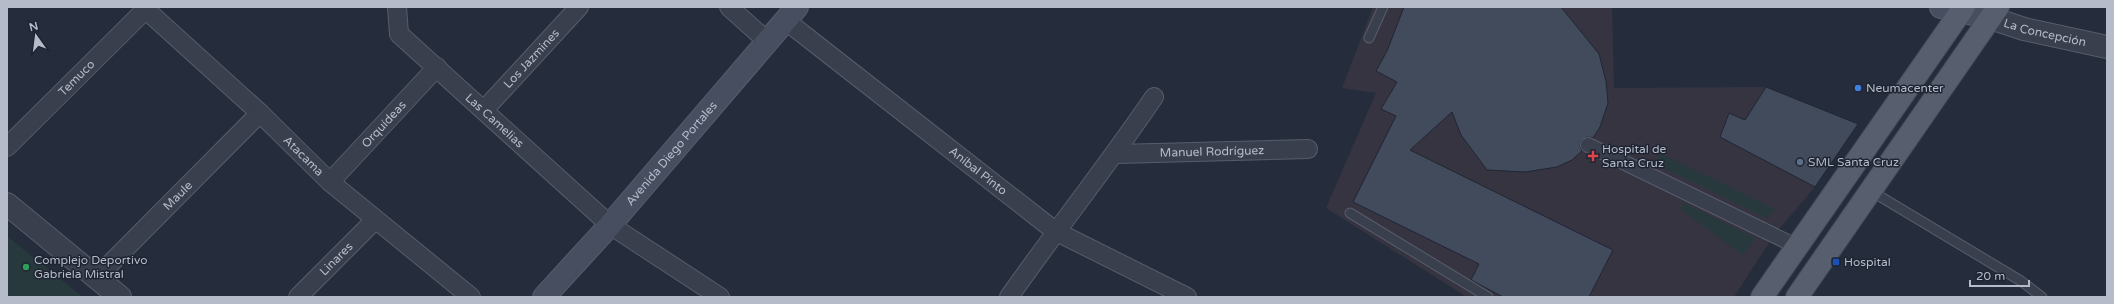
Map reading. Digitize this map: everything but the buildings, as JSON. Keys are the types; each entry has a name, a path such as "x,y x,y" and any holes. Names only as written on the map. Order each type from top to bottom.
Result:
{"main road":[{"name":"La Concepción","path":"1955,8 1995,12"},
{"path":"1762,297 1798,247 1955,8"},
{"path":"1797,297 1995,12"},
{"name":"Avenida Diego Portales","path":"544,297 610,225 791,14"}],"street":[{"name":"Las Camelias","path":"397,7 399,34 610,225 720,297"},
{"name":"Los Jazmines","path":"484,110 579,7"},
{"path":"729,7 767,41"},
{"name":"Atacama","path":"145,8 260,113 330,182 471,297"},
{"name":"Temuco","path":"7,147 145,8"},
{"name":"La Concepción","path":"1995,12 2038,32 2107,47"},
{"name":"Aníbal Pinto","path":"791,14 1055,231 1187,297"},
{"name":"Orquídeas","path":"330,182 436,67"},
{"path":"1009,297 1055,231 1116,154 1154,97"},
{"name":"Maule","path":"96,278 260,113"},
{"path":"1588,145 1798,247"},
{"name":"Manuel Rodríguez","path":"1116,154 1308,150"},
{"path":"7,204 120,297"},
{"name":"Linares","path":"298,297 375,220"}],"lane":[{"path":"1369,38 1383,7"},
{"path":"1871,191 2021,281 2042,297"},
{"path":"1350,213 1488,297"}],"shaded area":[{"name":"Hospital de Santa Cruz","path":"1373,7 1612,7 1614,88 1766,87 1858,124 1815,187 1774,235 1734,297 1467,297 1326,208 1376,93 1342,88"},
{"path":"1660,153 1775,209 1767,218 1655,164"},
{"path":"1684,203 1755,238 1743,255 1680,209"},
{"name":"Complejo Deportivo Gabriela Mistral","path":"7,236 83,297 7,297"}],"place":[{"name":"Neumacenter","path":"1858,88"},
{"name":"Hospital de Santa Cruz","path":"1593,156"},
{"name":"SML Santa Cruz","path":"1800,162"},
{"name":"Hospital","path":"1836,262"},
{"name":"Complejo Deportivo Gabriela Mistral","path":"26,267"}]}
